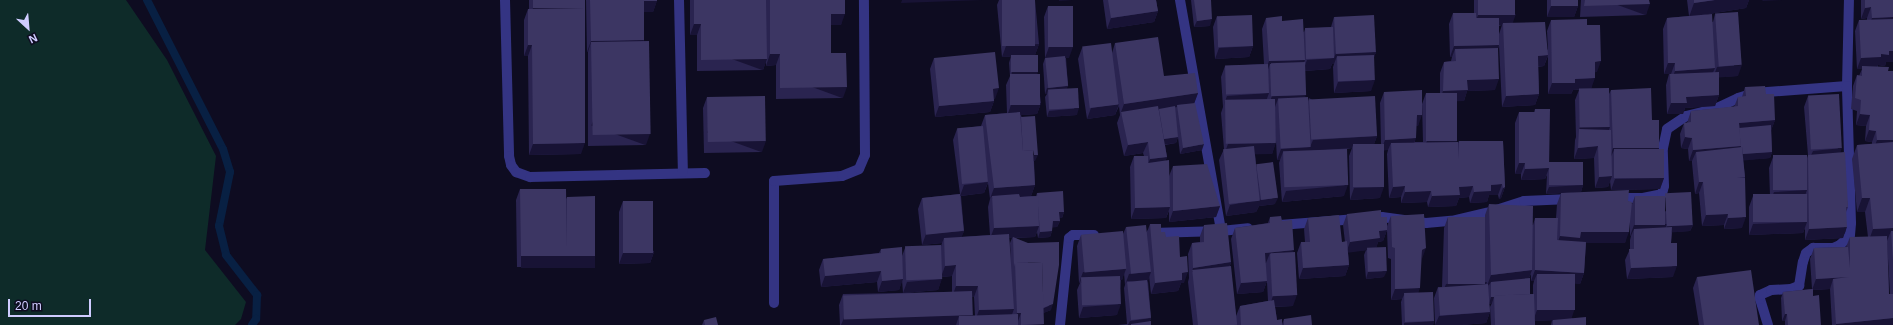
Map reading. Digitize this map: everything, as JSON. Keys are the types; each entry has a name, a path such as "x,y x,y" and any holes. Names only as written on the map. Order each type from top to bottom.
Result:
{"street":[{"path":"505,0 509,156 511,165 516,172 530,177 683,172 705,173"},
{"path":"678,0 683,172"},
{"path":"774,303 774,181 842,176 858,169 865,155 864,0"},
{"path":"1180,0 1221,231"},
{"path":"1768,325 1760,295 1764,291 1791,289 1799,286 1806,253 1813,248 1833,248 1840,245 1850,236 1847,86 1850,0"},
{"path":"1608,198 1643,198 1662,194 1664,186 1663,148 1667,129 1686,116 1717,108 1738,98 1754,93 1847,86"},
{"path":"1272,226 1382,217 1426,222 1451,221 1487,213 1524,202 1579,199"},
{"path":"1143,233 1221,231 1258,227"},
{"path":"1060,325 1069,238 1072,235 1104,234"}],"green space":[{"path":"0,0 126,0 167,60 216,156 205,250 246,302 241,319 235,325 0,325"}],"building":[{"path":"533,0 585,0 585,8 533,8"},
{"path":"590,0 657,0 644,1 644,40 591,41"},
{"path":"694,0 766,0 767,59 701,60 701,24 694,24"},
{"path":"770,0 845,0 845,14 831,14 831,53 846,53 847,87 780,88 780,54 770,54"},
{"path":"1002,0 1035,0 1035,46 1002,46"},
{"path":"1108,0 1156,0 1158,11 1111,18"},
{"path":"1194,0 1211,0 1212,19 1197,21"},
{"path":"1478,0 1515,0 1515,15 1478,15"},
{"path":"1551,0 1578,0 1578,6 1551,6"},
{"path":"1585,0 1649,0 1650,4 1584,6"},
{"path":"1694,0 1715,0 1694,3"},
{"path":"1865,0 1893,0 1893,17 1872,18 1871,7 1865,8"},
{"path":"1048,6 1073,6 1073,47 1048,47"},
{"path":"585,8 585,143 533,144 532,45 528,45 528,9"},
{"path":"1738,12 1742,65 1719,66 1715,14"},
{"path":"1453,13 1476,13 1476,18 1499,18 1499,45 1454,46"},
{"path":"1712,14 1715,68 1675,71 1675,63 1668,63 1667,18"},
{"path":"1252,15 1253,46 1218,47 1217,16"},
{"path":"1374,15 1376,52 1336,54 1334,17"},
{"path":"1282,16 1282,21 1303,19 1305,60 1269,61 1266,18"},
{"path":"1587,19 1587,25 1600,25 1601,61 1595,62 1595,78 1575,79 1575,83 1552,83 1551,20"},
{"path":"1893,19 1893,51 1889,51 1889,55 1881,54 1881,57 1861,58 1859,20"},
{"path":"1545,22 1548,55 1538,56 1539,94 1506,96 1503,23"},
{"path":"1333,27 1334,58 1306,59 1305,28"},
{"path":"1158,37 1164,76 1195,73 1198,93 1124,104 1115,43"},
{"path":"649,41 651,134 593,135 591,42"},
{"path":"1111,43 1119,105 1090,108 1082,47"},
{"path":"1498,48 1499,79 1467,80 1468,90 1443,91 1444,62 1456,61 1455,49"},
{"path":"995,52 999,88 993,89 994,101 939,106 934,58"},
{"path":"1011,55 1038,55 1038,72 1011,72"},
{"path":"1374,55 1375,80 1338,81 1337,56"},
{"path":"1065,56 1068,86 1048,88 1045,58"},
{"path":"1305,62 1306,95 1271,96 1270,63"},
{"path":"1268,64 1269,93 1226,94 1225,66"},
{"path":"1862,66 1889,67 1888,71 1893,71 1893,140 1877,140 1876,131 1869,130 1870,115 1860,114 1861,100 1855,98 1857,75 1862,76"},
{"path":"1719,72 1719,95 1686,97 1687,103 1671,103 1670,74"},
{"path":"1010,74 1040,74 1040,105 1010,105"},
{"path":"1765,86 1766,94 1774,94 1775,120 1739,123 1741,146 1693,150 1692,138 1685,137 1684,123 1691,122 1691,111 1738,106 1738,97 1746,96 1745,87"},
{"path":"1078,88 1079,108 1049,110 1048,90"},
{"path":"1609,88 1610,127 1580,128 1579,89"},
{"path":"1651,88 1652,120 1659,120 1659,148 1613,148 1611,90"},
{"path":"1422,90 1422,115 1417,115 1416,138 1385,140 1384,92"},
{"path":"1426,93 1457,93 1457,141 1426,141"},
{"path":"1839,94 1842,148 1811,150 1808,96"},
{"path":"765,96 766,141 708,142 707,97"},
{"path":"1375,96 1377,136 1311,139 1309,99"},
{"path":"1308,97 1311,147 1281,149 1278,99"},
{"path":"1275,99 1276,143 1226,144 1225,100"},
{"path":"1195,103 1204,144 1183,148 1177,105"},
{"path":"1158,106 1167,157 1150,159 1148,142 1128,145 1121,112"},
{"path":"1175,106 1178,137 1164,139 1159,109"},
{"path":"1535,109 1550,109 1549,168 1525,169 1525,163 1519,163 1519,112 1535,112"},
{"path":"1020,112 1023,151 1033,150 1035,185 994,188 985,115"},
{"path":"1035,116 1038,155 1034,155 1033,150 1023,151 1021,117"},
{"path":"1771,125 1772,152 1743,154 1739,128"},
{"path":"983,126 988,182 962,184 957,128"},
{"path":"1579,129 1611,130 1612,176 1599,177 1598,146 1578,148"},
{"path":"1459,141 1503,141 1505,187 1503,188 1502,184 1491,185 1491,191 1474,192 1473,186 1459,187 1460,195 1432,196 1431,191 1405,192 1405,186 1393,187 1391,143 1458,142 1459,159"},
{"path":"1893,142 1893,228 1873,229 1870,198 1862,198 1857,145"},
{"path":"1353,144 1384,144 1384,187 1353,187"},
{"path":"1254,146 1260,201 1229,204 1223,149"},
{"path":"1742,147 1745,177 1737,178 1745,178 1746,217 1728,218 1728,214 1706,215 1703,182 1699,182 1696,152"},
{"path":"1347,149 1348,185 1284,187 1283,151"},
{"path":"1614,149 1664,149 1664,178 1614,178"},
{"path":"1845,152 1848,207 1846,207 1847,227 1809,229 1808,155"},
{"path":"1773,155 1807,155 1807,190 1773,190"},
{"path":"1134,156 1148,156 1148,163 1169,160 1170,207 1135,208"},
{"path":"1273,162 1278,198 1261,200 1256,164"},
{"path":"1549,162 1583,162 1583,185 1549,185"},
{"path":"1207,164 1220,206 1173,211 1173,166"},
{"path":"520,189 566,189 567,248 567,197 595,196 595,256 521,256"},
{"path":"1629,190 1628,201 1632,202 1629,232 1581,232 1580,238 1560,236 1561,193"},
{"path":"1063,191 1064,212 1059,212 1060,221 1053,221 1052,231 1040,232 1037,193"},
{"path":"1691,192 1693,225 1667,226 1665,193"},
{"path":"960,194 964,231 926,235 922,198"},
{"path":"1019,194 1020,197 1038,196 1039,226 994,228 992,196"},
{"path":"1753,194 1807,194 1807,222 1753,222"},
{"path":"1635,196 1665,196 1665,225 1635,225"},
{"path":"623,201 653,201 653,253 623,253"},
{"path":"1489,204 1533,206 1532,270 1491,275"},
{"path":"1381,210 1381,217 1387,217 1387,230 1379,231 1380,238 1350,242 1347,214"},
{"path":"1424,214 1426,248 1422,250 1420,288 1395,289 1395,248 1392,247 1391,216"},
{"path":"1339,215 1342,242 1347,241 1349,265 1303,268 1301,242 1310,242 1308,218"},
{"path":"1281,216 1282,221 1292,220 1294,250 1265,253 1267,281 1241,283 1235,228 1270,223 1270,217"},
{"path":"1448,217 1485,217 1485,284 1448,284"},
{"path":"1535,218 1558,218 1557,240 1586,242 1584,273 1535,270"},
{"path":"1227,223 1231,262 1193,268 1192,243 1204,242 1204,225"},
{"path":"1150,224 1161,224 1161,232 1165,232 1166,237 1179,236 1180,257 1187,256 1188,272 1182,273 1182,280 1155,283"},
{"path":"1146,225 1151,272 1131,274 1126,227"},
{"path":"1672,227 1671,243 1677,243 1677,266 1631,268 1629,249 1634,249 1634,229"},
{"path":"1123,231 1126,269 1084,273 1081,235"},
{"path":"1891,231 1893,231 1893,260"},
{"path":"1009,234 1014,309 979,310 978,286 956,286 956,265 945,266 944,238"},
{"path":"1887,236 1889,294 1893,294 1893,318 1836,324 1833,279 1849,277 1816,279 1814,248 1848,247 1850,268 1850,237"},
{"path":"1013,237 1028,243 1059,242 1059,265 1053,304 1043,308 1042,262 1015,263 1014,267"},
{"path":"941,245 942,279 906,280 905,246"},
{"path":"902,247 903,279 882,281 881,271 825,276 823,259 881,253 881,249"},
{"path":"1386,247 1387,271 1368,272 1367,248"},
{"path":"1295,252 1297,295 1272,296 1270,253"},
{"path":"1042,262 1044,324 1021,325 1021,313 1017,313 1015,263"},
{"path":"1231,266 1237,325 1198,325 1192,270"},
{"path":"1751,270 1759,325 1704,325 1697,277"},
{"path":"1537,274 1575,274 1575,310 1537,310"},
{"path":"1120,276 1121,304 1082,305 1081,277"},
{"path":"1530,278 1530,294 1491,297 1491,282"},
{"path":"1147,280 1151,318 1131,320 1127,282"},
{"path":"1488,284 1490,312 1440,315 1438,287"},
{"path":"1813,289 1813,296 1819,295 1821,325 1788,325 1787,314 1785,314 1783,292"},
{"path":"972,291 973,315 844,319 843,296"},
{"path":"1433,292 1434,321 1405,322 1404,293"},
{"path":"1534,294 1535,325 1495,325 1494,295"},
{"path":"1274,300 1277,320 1282,319 1282,325 1241,325 1240,306"},
{"path":"1018,314 1018,325 959,325 959,316"},
{"path":"1311,315 1312,325 1284,325 1284,319"},
{"path":"716,317 718,325 705,325 704,320"},
{"path":"1586,317 1586,325 1553,325 1553,320"},
{"path":"1151,321 1151,325 1131,325 1131,324"}],"waterway":[{"path":"147,0 223,149 230,172 219,226 226,255 257,295 256,319 252,325"}]}
